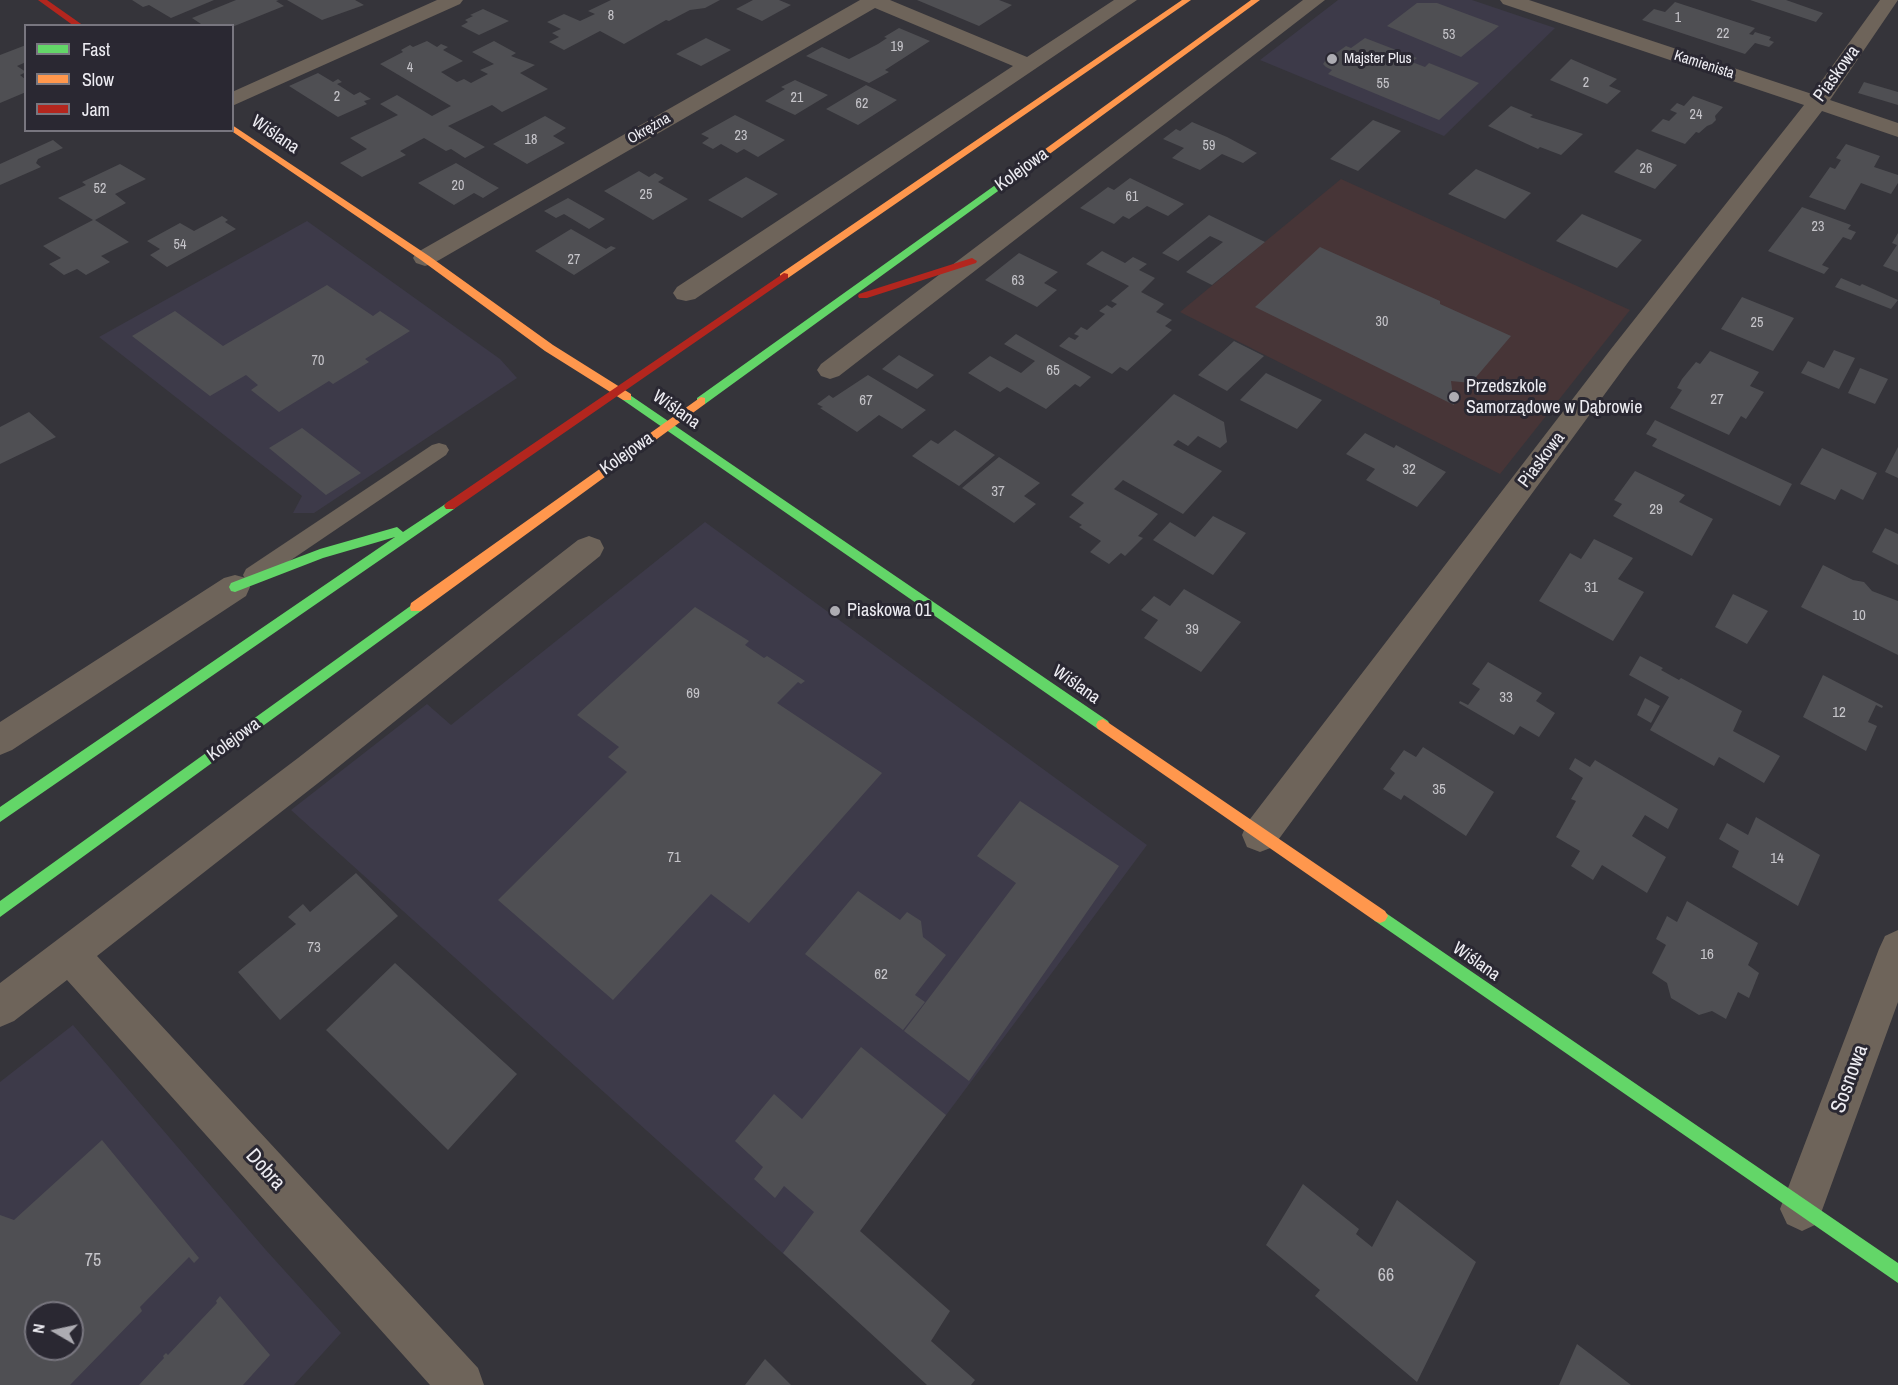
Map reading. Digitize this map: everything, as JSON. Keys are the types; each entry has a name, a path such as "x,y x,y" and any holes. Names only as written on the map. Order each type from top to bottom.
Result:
{"main road":[{"path":"42,0 77,24"},
{"path":"0,815 1187,0"},
{"name":"Kolejowa","path":"0,910 580,487 1256,0"},
{"name":"Wiślana","path":"234,129 425,258 549,348 618,391 1898,1274"},
{"path":"835,304 972,261"},
{"path":"235,587 320,554 427,523"}],"street":[{"path":"234,99 453,0"},
{"name":"Okrężna","path":"425,258 873,0 1028,65"},
{"path":"686,293 1127,0"},
{"path":"830,370 1315,0"},
{"name":"Kamienista","path":"1510,0 1898,130"},
{"name":"Piaskowa","path":"1260,835 1620,355 1817,103 1890,0"},
{"path":"0,1007 327,756 589,548"},
{"path":"0,740 235,587"},
{"name":"Sosnowa","path":"1802,1209 1898,949"},
{"name":"Dobra","path":"70,955 461,1385"}],"lane":[{"path":"235,587 439,450"}],"shaded area":[{"path":"1338,0 1472,0 1555,28 1444,136 1260,60"},
{"name":"Przedszkole Samorządowe w Dąbrowie","path":"1341,179 1630,310 1500,474 1180,312"},
{"path":"307,221 500,359 517,378 314,513 293,513 302,496 99,337"},
{"path":"705,522 1147,845 819,1286 291,810 427,704 451,725"},
{"path":"73,1025 265,1249 341,1333 294,1385 0,1385 0,1082"}],"building":[{"path":"132,0 214,0 171,18 149,5 143,7"},
{"path":"236,0 279,0 276,1 284,6 234,26 234,24 201,24 192,18"},
{"path":"287,0 355,0 364,5 322,20"},
{"path":"611,0 720,0 705,8 690,10 669,21 666,20 624,44 600,31 564,50 549,42 559,37 552,33 561,29 547,22 564,14 580,21 595,14 588,11"},
{"path":"753,0 779,0 791,5 762,21 736,9"},
{"path":"917,0 999,0 1012,5 979,26"},
{"path":"1750,0 1786,0 1823,13 1816,22"},
{"path":"1675,2 1755,28 1749,34 1753,35 1755,32 1771,37 1769,40 1774,42 1769,47 1755,43 1745,54 1642,20 1654,9 1665,12"},
{"path":"1417,3 1437,3 1499,26 1461,57 1387,26"},
{"path":"483,9 509,21 479,35 461,26 468,22 465,20 473,16 470,15"},
{"path":"899,28 930,41 885,70 889,72 869,83 806,56 822,47 849,59 878,44 887,38 884,37"},
{"path":"706,38 731,50 701,66 676,54"},
{"path":"1365,38 1417,58 1412,62 1425,67 1429,63 1479,83 1439,120 1328,74 1332,70 1323,64 1325,61 1346,46 1351,48"},
{"path":"427,41 437,47 441,44 448,47 443,50 463,61 441,72 457,82 464,79 471,83 488,74 480,70 494,64 472,52 494,41 516,53 511,56 535,65 520,73 548,89 502,112 492,105 448,126 485,147 465,158 451,149 446,151 424,138 400,151 406,155 362,177 340,163 367,149 350,138 398,115 380,104 397,95 432,116 451,106 380,64 403,52 401,50 410,45 413,47"},
{"path":"24,46 24,63 17,66 24,71 20,75 24,78 24,93 0,103 0,55"},
{"path":"1571,59 1617,79 1609,86 1621,91 1607,104 1550,80"},
{"path":"318,73 333,82 338,79 342,82 337,84 354,95 360,92 371,99 364,101 367,104 338,117 289,86"},
{"path":"795,80 828,95 795,115 765,101 785,89 781,87"},
{"path":"1864,82 1898,92 1898,105 1858,93"},
{"path":"866,85 897,100 858,125 826,109"},
{"path":"1693,96 1723,107 1715,116 1716,120 1712,124 1699,133 1696,132 1685,144 1651,131 1663,119 1669,121 1677,113 1670,110 1677,103 1684,106"},
{"path":"1511,106 1533,115 1530,117 1583,134 1561,155 1540,147 1538,149 1488,126"},
{"path":"735,115 785,140 758,157 744,149 737,153 721,144 713,149 702,143 709,138 701,134"},
{"path":"545,116 566,128 553,136 565,143 527,164 493,144"},
{"path":"1373,120 1401,131 1358,171 1330,159"},
{"path":"1192,122 1257,153 1243,163 1222,154 1200,170 1172,158 1184,148 1163,139 1176,129 1180,131"},
{"path":"53,140 63,148 38,159 36,163 41,167 0,185 0,164"},
{"path":"1846,144 1880,156 1874,167 1898,175 1898,183 1891,194 1861,183 1845,210 1809,197 1830,167 1835,169 1841,160 1836,158"},
{"path":"1637,149 1677,165 1655,189 1614,172"},
{"path":"456,163 499,188 483,198 474,193 454,205 418,183"},
{"path":"120,164 146,179 115,194 126,203 95,220 129,242 101,256 110,262 86,275 77,269 64,275 49,264 61,258 43,246 93,220 58,198 86,185 82,182"},
{"path":"1476,169 1531,193 1505,219 1448,194"},
{"path":"639,171 649,177 655,173 664,178 658,182 688,199 653,220 604,191"},
{"path":"746,177 778,194 742,218 708,200"},
{"path":"1130,178 1184,204 1168,216 1147,206 1129,219 1123,216 1114,224 1080,208 1108,187 1114,190"},
{"path":"568,198 605,219 589,229 564,214 556,218 544,211"},
{"path":"1802,207 1851,225 1848,229 1856,232 1851,240 1843,237 1822,265 1829,268 1824,274 1768,251"},
{"path":"1582,214 1642,240 1617,268 1556,241"},
{"path":"1209,215 1265,242 1212,285 1186,272 1223,242 1210,236 1178,261 1162,253"},
{"path":"222,216 228,220 225,222 236,229 167,267 150,255 160,249 147,241 180,223 194,231"},
{"path":"571,229 606,249 611,246 616,248 574,275 535,251"},
{"path":"1898,233 1898,272 1883,266 1897,245 1892,243"},
{"path":"1320,247 1511,336 1471,383 1451,381 1454,405 1255,307"},
{"path":"1102,251 1125,263 1133,257 1147,264 1139,270 1155,278 1141,292 1164,304 1156,312 1172,320 1165,326 1172,330 1127,371 1120,367 1112,374 1059,346 1069,337 1075,340 1079,336 1074,334 1081,327 1087,330 1105,314 1099,311 1107,305 1112,308 1117,304 1111,301 1129,286 1086,264"},
{"path":"1019,253 1058,272 1044,283 1057,290 1037,307 985,280"},
{"path":"1841,278 1860,286 1862,284 1898,300 1891,309 1835,287"},
{"path":"327,285 373,316 380,311 410,331 365,359 369,362 333,384 329,381 279,412 251,390 258,385 246,375 210,396 132,336 175,311 223,346"},
{"path":"1742,297 1794,318 1773,351 1721,329"},
{"path":"1016,334 1091,377 1080,387 1075,384 1046,409 1007,387 1000,392 968,373 990,356 1021,373 1035,361 1004,344"},
{"path":"1234,341 1264,356 1227,391 1198,375"},
{"path":"1834,350 1855,358 1839,389 1801,373 1808,361 1824,368"},
{"path":"1710,351 1759,372 1750,386 1764,392 1746,419 1741,416 1729,435 1670,408 1682,390 1677,388 1682,379 1696,362 1700,364"},
{"path":"899,355 934,375 917,389 882,369"},
{"path":"1860,368 1888,379 1875,404 1848,393"},
{"path":"1266,373 1322,400 1297,429 1240,400"},
{"path":"868,375 926,410 902,429 879,415 857,432 817,404 829,395 833,398"},
{"path":"1174,394 1224,422 1227,442 1220,448 1198,436 1188,446 1178,440 1173,445 1222,471 1183,514 1123,480 1114,489 1158,514 1138,536 1143,538 1125,556 1121,553 1109,564 1090,552 1101,541 1079,527 1082,525 1069,517 1084,503 1071,495"},
{"path":"29,412 56,437 0,464 0,427"},
{"path":"1655,420 1792,484 1780,506 1652,446 1657,439 1646,434"},
{"path":"302,428 361,473 326,495 269,448"},
{"path":"955,430 995,455 959,486 912,456 931,440 938,444"},
{"path":"1365,433 1394,448 1396,445 1446,472 1417,507 1366,480 1375,469 1346,454"},
{"path":"1898,447 1898,478 1885,472"},
{"path":"1822,448 1877,473 1863,500 1841,489 1835,500 1800,484"},
{"path":"999,457 1040,483 1024,496 1036,504 1014,523 962,488"},
{"path":"1635,471 1685,495 1679,502 1713,519 1692,556 1613,516 1622,504 1614,500"},
{"path":"1213,516 1246,533 1213,575 1153,540 1170,522 1195,537"},
{"path":"1885,528 1898,534 1898,565 1872,552"},
{"path":"1594,539 1633,558 1618,579 1644,592 1613,641 1539,601 1570,553 1581,559"},
{"path":"1823,565 1853,580 1864,582 1872,591 1898,601 1898,655 1801,607"},
{"path":"1184,589 1241,622 1201,672 1144,638 1158,620 1141,610 1154,596 1170,606"},
{"path":"1733,594 1768,611 1747,644 1715,627"},
{"path":"695,607 749,641 745,645 764,658 767,656 805,681 801,684 798,682 777,703 882,773 749,923 711,894 613,1000 498,900 627,772 608,757 619,747 577,715"},
{"path":"1640,656 1663,668 1661,670 1679,680 1681,678 1742,711 1733,731 1780,756 1764,783 1719,757 1714,766 1650,730 1669,697 1629,675"},
{"path":"1488,662 1542,693 1536,701 1555,713 1539,737 1520,726 1514,735 1459,703 1460,701 1468,705 1480,689 1472,684"},
{"path":"1823,675 1883,706 1882,708 1876,705 1868,722 1877,726 1866,751 1803,717"},
{"path":"1645,698 1660,706 1651,723 1637,715"},
{"path":"1423,747 1494,792 1466,836 1404,795 1401,800 1383,789 1395,773 1390,769 1404,750 1416,757"},
{"path":"1575,758 1590,767 1595,760 1678,809 1668,829 1645,815 1632,836 1666,857 1647,893 1602,865 1593,880 1571,866 1580,851 1556,837 1576,801 1571,799 1583,778 1569,769"},
{"path":"1020,801 1119,866 969,1081 904,1031 1016,883 977,856"},
{"path":"1756,817 1820,855 1798,906 1732,867 1739,851 1719,839 1727,823 1748,835"},
{"path":"356,873 398,916 280,1020 238,972 296,924 288,917 303,904 310,912"},
{"path":"858,891 900,920 907,912 921,921 923,937 946,955 915,995 925,1002 903,1030 805,954"},
{"path":"1687,901 1758,943 1748,965 1759,973 1749,998 1738,992 1726,1019 1712,1011 1699,1015 1671,998 1667,983 1652,973 1666,945 1656,939 1667,916 1677,922"},
{"path":"395,963 517,1074 448,1150 326,1030"},
{"path":"861,1047 946,1115 860,1231 950,1311 931,1341 975,1380 971,1385 927,1385 783,1253 814,1212 784,1186 775,1198 754,1179 763,1167 735,1141 774,1094 802,1119"},
{"path":"102,1140 199,1258 194,1263 189,1257 140,1307 142,1311 70,1385 0,1385 0,1215 14,1220"},
{"path":"1303,1184 1359,1229 1356,1234 1372,1247 1397,1200 1476,1262 1417,1382 1315,1296 1320,1290 1266,1245"},
{"path":"220,1296 270,1355 243,1385 139,1385 164,1358 163,1356 166,1353 168,1355 217,1303"},
{"path":"1577,1344 1631,1385 1559,1385"},
{"path":"765,1359 791,1385 745,1385"}],"traffic: fast":[{"path":"701,401 1011,178"},
{"path":"627,397 1103,725"},
{"path":"0,815 450,506"},
{"path":"235,587 320,554 397,532"},
{"path":"0,910 416,607"},
{"path":"1380,916 1898,1274"}],"traffic: slow":[{"path":"784,276 1187,0"},
{"path":"1011,178 1256,0"},
{"path":"234,129 425,258 549,348 627,397"},
{"path":"416,607 701,401"},
{"path":"1103,725 1380,916"}],"traffic: jam":[{"path":"42,0 77,24"},
{"path":"863,296 972,261"},
{"path":"450,506 784,276"}],"place":[{"name":"Majster Plus","path":"1332,59"},
{"name":"Przedszkole Samorządowe w Dąbrowie","path":"1454,397"},
{"name":"Piaskowa 01","path":"835,611"}]}
